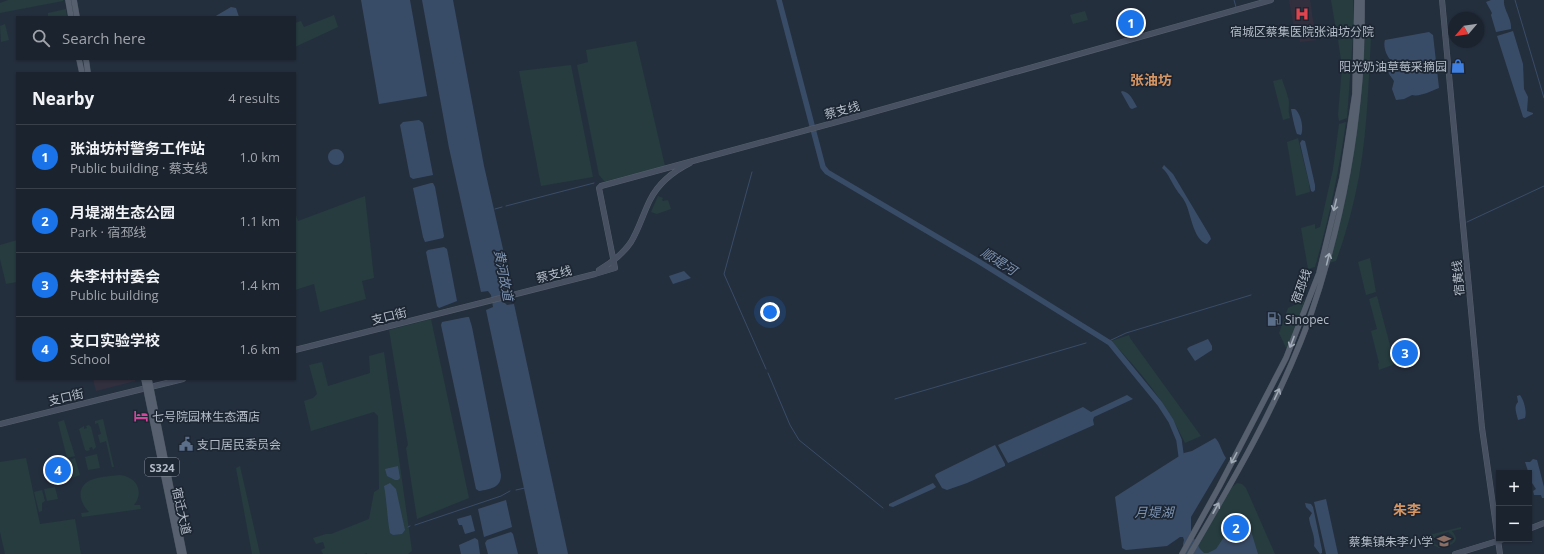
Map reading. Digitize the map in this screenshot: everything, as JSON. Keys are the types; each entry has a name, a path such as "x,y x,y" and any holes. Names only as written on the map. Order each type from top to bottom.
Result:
{"main road":[{"path":"68,0 71,16"},
{"path":"74,0 77,16"},
{"name":"宿邳线","path":"1183,552 1286,358 1318,273 1342,178 1355,94 1357,0"},
{"name":"宿邳线","path":"1190,554 1263,424 1308,321 1326,266 1344,196 1354,131 1359,86 1362,0"},
{"path":"79,60 82,72"},
{"path":"86,60 88,72"},
{"name":"宿迁大道","path":"145,380 149,387 184,554"},
{"name":"宿迁大道","path":"149,380 149,387 180,554"}],"street":[{"name":"蔡支线","path":"488,301 615,268 599,188 700,158 1271,0"},
{"name":"宿黄线","path":"1442,0 1482,428 1496,521"},
{"path":"613,260 630,242 650,200 659,188 676,172 700,158"},
{"name":"支口街","path":"296,350 488,301"},
{"name":"支口街","path":"0,424 179,380"},
{"path":"1532,528 1544,523"},
{"path":"1455,554 1496,542"},
{"name":"宿黄线","path":"1499,542 1500,554"}],"shaded area":[{"name":"宿城区蔡集医院张油坊分院","path":"1289,0 1310,0 1316,40 1300,42 1298,28 1294,29"},
{"path":"93,380 135,380 135,381 96,391"}],"green space":[{"path":"8,0 63,1 0,13 0,3"},
{"path":"1331,0 1353,0 1353,33 1337,36"},
{"path":"66,9 67,16 48,16 48,13"},
{"path":"1085,11 1088,20 1073,24 1070,15"},
{"path":"334,15 338,27 296,47 296,23 301,21 304,27"},
{"path":"5,24 9,40 1,42 0,26"},
{"path":"1353,36 1347,118 1339,121 1338,115 1342,67 1338,40"},
{"path":"1365,37 1371,38 1366,117 1359,176 1349,221 1336,261 1329,263 1337,235 1354,151 1361,94"},
{"path":"636,41 665,166 604,181 599,175 577,65 588,62 586,50"},
{"path":"571,65 593,177 541,186 519,71"},
{"path":"1282,79 1289,102 1290,118 1283,120 1273,81"},
{"path":"1346,122 1337,177 1325,231 1315,267 1308,269 1301,228 1315,224 1315,229 1320,227 1333,169 1339,124"},
{"path":"1298,138 1310,192 1296,196 1287,142"},
{"path":"365,196 374,278 362,281 366,299 320,312 314,284 296,290 296,215 298,221"},
{"path":"658,196 663,198 663,201 668,200 671,209 657,214 651,212"},
{"path":"16,240 16,282 6,284 0,259 0,245"},
{"path":"1370,258 1376,292 1366,295 1358,262"},
{"path":"1377,296 1395,364 1379,370 1379,363 1371,331 1377,329 1369,299"},
{"path":"1305,300 1287,350 1279,333 1288,308"},
{"path":"431,319 469,498 417,519 406,448 408,445 389,330"},
{"path":"1129,335 1201,436 1185,443 1162,402 1133,365 1111,341"},
{"path":"384,352 412,551 408,554 323,554 321,550 325,548 323,542 316,544 313,538 331,534 369,519 374,492 379,489 378,416 374,412 311,431 304,401 313,398 317,394 309,365 322,362 328,386 370,373 369,356"},
{"path":"103,419 114,467 112,467 106,441 100,443 98,435 101,434 98,423 95,424 95,421"},
{"path":"64,420 75,456 67,458 58,422"},
{"path":"89,425 91,427 96,447 93,450 92,447 89,448 90,450 87,451 85,450 79,429 84,426 84,429 87,428 86,426"},
{"path":"97,454 100,468 88,470 85,457"},
{"path":"26,458 40,524 75,519 81,554 5,554 0,532 0,462"},
{"path":"75,458 80,475 72,478 67,461"},
{"path":"240,466 260,554 252,554 236,468"},
{"path":"119,475 130,478 137,485 139,495 134,505 140,505 141,509 82,517 81,513 89,512 81,500 81,491 86,483 94,479"},
{"path":"1237,483 1242,484 1246,488 1275,554 1193,554 1232,487"},
{"path":"55,487 58,499 47,501 44,489"},
{"path":"42,490 45,501 42,503 42,511 39,512 34,492"},
{"path":"1461,527 1461,529 1452,531 1456,539 1453,544 1439,548 1433,545 1432,536 1429,537 1429,535","holes":["1448,532 1454,538 1452,542 1439,546 1435,544 1434,540 1436,536"]}],"water":[{"path":"361,0 410,0 427,96 379,104"},
{"name":"黄河故道","path":"422,0 453,0 484,166 511,284 504,287 504,302 507,305 514,304 568,554 538,554 486,310 493,307 491,295 488,291 481,292 449,148"},
{"path":"1491,0 1504,0 1511,29 1496,32 1491,15 1492,13 1486,2"},
{"path":"231,7 236,8 239,16 216,16"},
{"path":"1513,31 1523,64 1524,89 1528,97 1527,111 1533,113 1525,118 1523,117 1497,36"},
{"path":"1429,32 1433,35 1439,88 1422,94 1412,95 1404,99 1396,100 1392,89 1394,81 1389,74 1387,65 1391,60 1385,50 1385,40"},
{"path":"1122,91 1133,99 1137,107 1132,109 1130,108 1121,92"},
{"path":"1291,109 1295,109 1297,111 1300,118 1302,125 1301,135 1297,134"},
{"path":"419,120 423,123 433,175 413,179 410,177 400,125 403,122"},
{"path":"1302,140 1305,141 1315,185 1315,190 1313,192 1311,191 1300,143"},
{"path":"333,149 339,149 344,154 342,163 339,165 333,165 328,160 328,154"},
{"path":"1164,165 1173,174 1210,236 1211,239 1207,244 1198,237 1195,232 1185,202 1162,168"},
{"path":"433,183 435,187 444,236 443,238 425,242 413,188"},
{"path":"444,247 447,249 457,301 439,308 437,306 426,252 428,250"},
{"path":"684,271 691,278 673,284 669,276"},
{"path":"469,317 472,327 501,475 501,479 497,485 479,491 476,489 441,325 442,322"},
{"path":"1208,339 1212,346 1212,350 1195,361 1187,349"},
{"path":"1127,395 1133,399 1094,417 1094,425 1008,463 998,445 1083,407 1091,412"},
{"path":"1520,395 1525,406 1526,415 1525,418 1518,420 1516,408 1518,402 1517,396"},
{"name":"月堤湖","path":"1215,438 1226,458 1191,517 1191,533 1200,549 1204,553 1208,553 1216,549 1224,537 1237,525 1244,524 1251,531 1258,554 1184,554 1183,537 1180,537 1167,546 1126,550 1122,548 1115,497 1184,453 1192,451"},
{"path":"995,445 1005,466 947,490 942,488 935,476 936,474"},
{"path":"1533,459 1537,460 1544,487 1544,498 1542,498 1541,495 1534,495 1533,491 1536,489 1532,483 1532,470 1528,470 1525,462 1530,462"},
{"path":"398,466 400,478 398,480 387,476 385,469"},
{"path":"390,483 396,489 405,530 402,534 393,535 390,533 384,486"},
{"path":"933,483 936,487 933,489 893,507 889,506 889,504"},
{"path":"1326,499 1338,554 1326,554 1314,502"},
{"path":"506,500 512,527 484,537 478,509"},
{"path":"1305,503 1311,504 1313,507 1322,550 1322,553 1320,554 1314,546 1314,539 1309,518 1312,513 1306,507"},
{"path":"471,515 475,531 465,534 462,525 459,525 457,519"},
{"path":"511,532 513,534 518,554 488,554 485,543 487,540"},
{"path":"475,538 478,540 480,554 461,554 459,545"}],"waterway":[{"name":"顺堤河","path":"779,0 823,167 827,172 978,261 1110,343 1160,404 1171,421 1179,440 1182,462"},
{"path":"1234,0 1236,7"},
{"path":"1515,0 1544,98"},
{"path":"752,172 724,274 766,369"},
{"path":"506,206 594,183"},
{"path":"1467,222 1544,186"},
{"path":"495,209 502,207"},
{"path":"1107,342 1126,333 1251,295"},
{"path":"895,399 1086,343"},
{"path":"768,373 790,425 799,440 883,508"},
{"path":"516,490 525,488"},
{"path":"415,525 501,496 510,491"}],"place":[{"name":"宿城区蔡集医院张油坊分院","path":"1302,14"},
{"name":"张油坊村警务工作站","path":"1131,23"},
{"name":"阳光奶油草莓采摘园","path":"1458,66"},
{"name":"Sinopec","path":"1274,319"},
{"name":"朱李村村委会","path":"1405,353"},
{"name":"七号院园林生态酒店","path":"141,416"},
{"name":"支口居民委员会","path":"186,444"},
{"name":"支口实验学校","path":"58,470"},
{"name":"月堤湖生态公园","path":"1236,528"},
{"name":"蔡集镇朱李小学","path":"1444,541"}],"district":[{"name":"张油坊","path":"1151,79"},
{"name":"朱李","path":"1407,509"}]}
